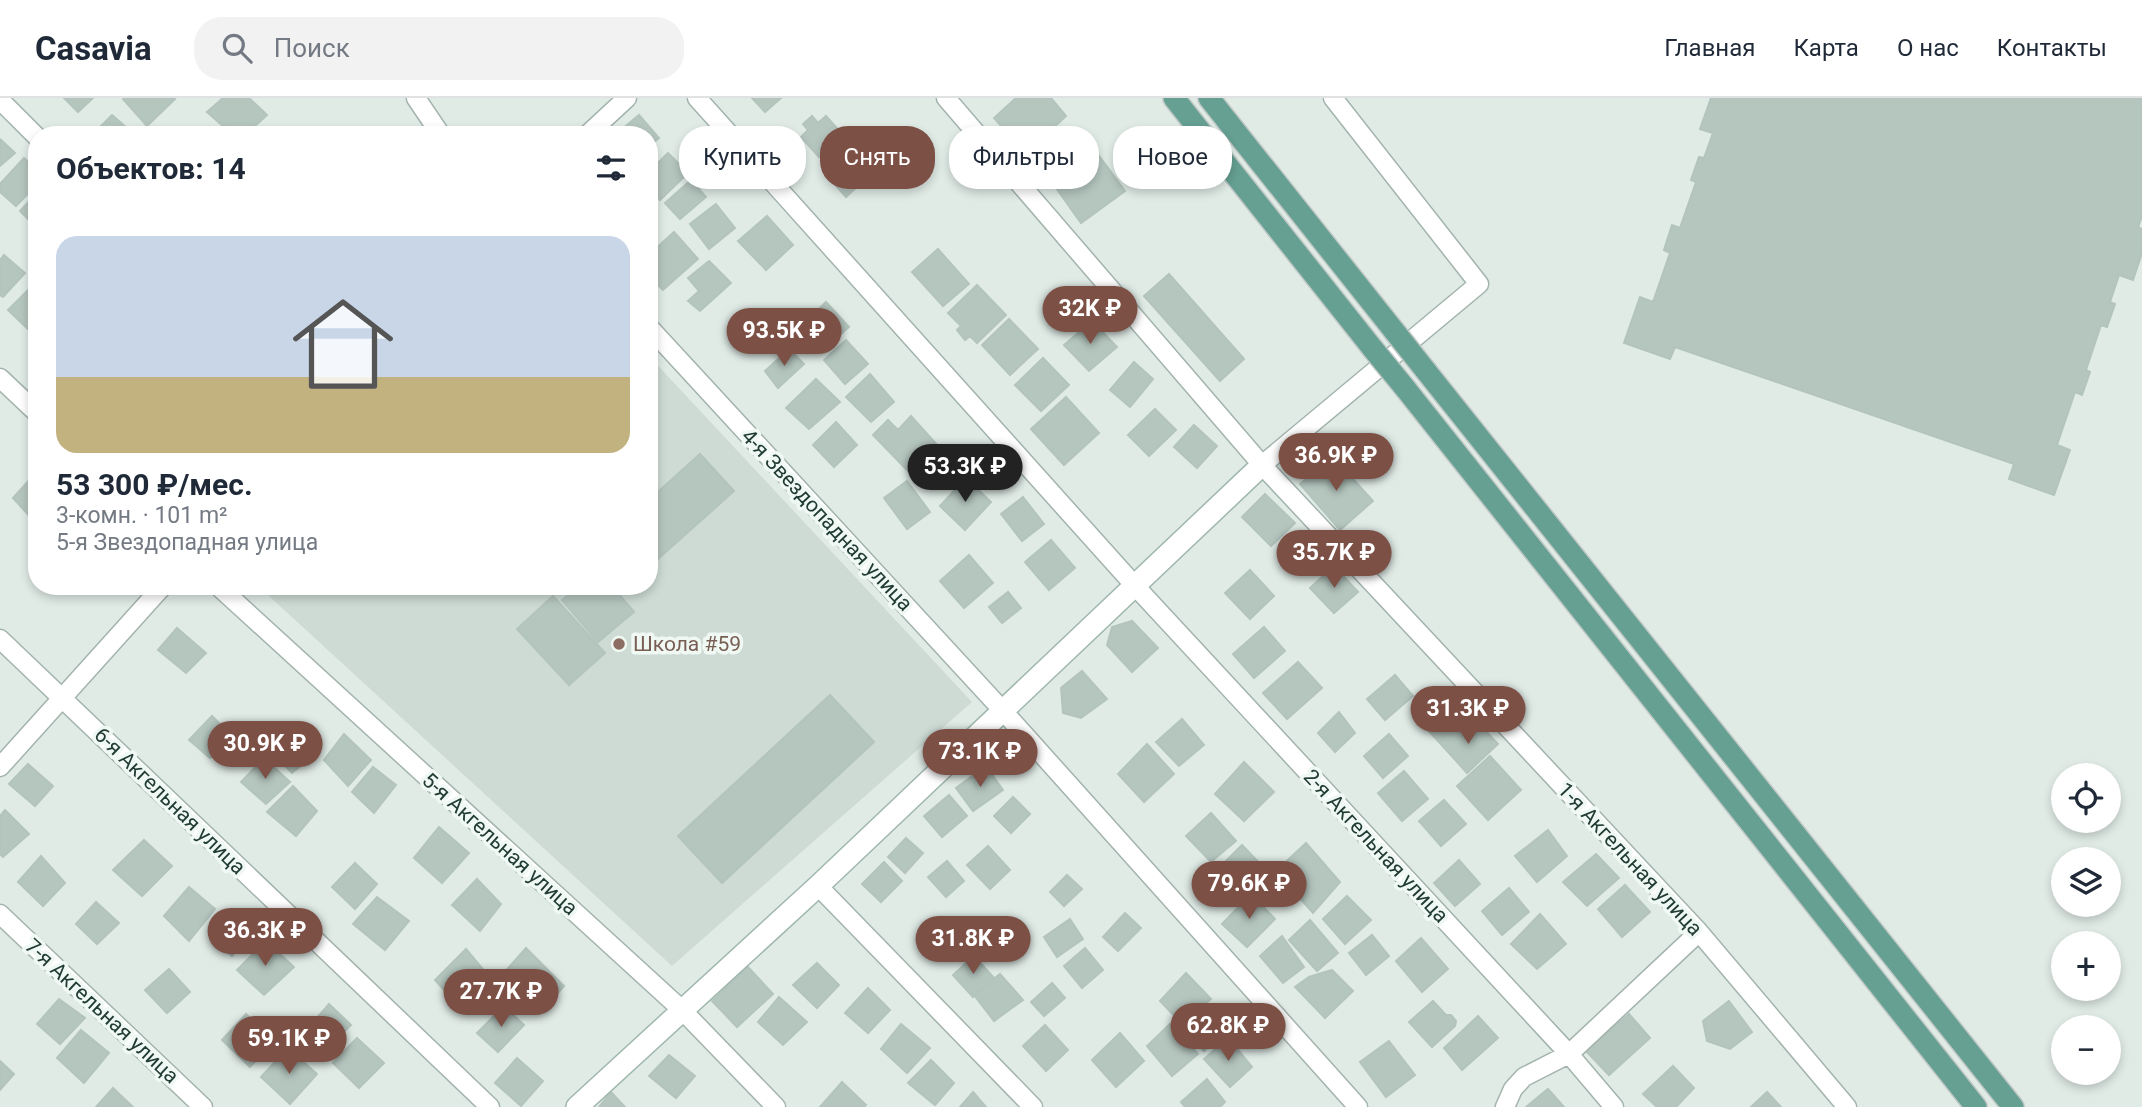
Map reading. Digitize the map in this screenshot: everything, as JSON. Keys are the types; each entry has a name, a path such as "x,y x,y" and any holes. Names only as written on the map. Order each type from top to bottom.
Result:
{"main road":[{"path":"1174,98 1976,1107"},
{"path":"1209,98 2013,1107"}],"street":[{"path":"416,98 435,126"},
{"path":"597,126 627,98"},
{"name":"2-я Акгельная улица","path":"697,98 1136,587 1569,1054 1614,1107"},
{"name":"1-я Акгельная улица","path":"946,98 1262,465 1699,932 1847,1107"},
{"path":"577,1107 1004,712 1262,465 1479,284 1333,98"},
{"path":"0,100 28,128"},
{"name":"4-я Звездопадная улица","path":"658,337 1004,712 1358,1107"},
{"path":"0,378 28,404"},
{"path":"0,767 155,595"},
{"name":"5-я Акгельная улица","path":"228,595 682,1010 776,1107"},
{"name":"6-я Акгельная улица","path":"0,639 491,1107"},
{"path":"818,886 1032,1107"},
{"name":"7-я Акгельная улица","path":"0,914 203,1107"},
{"path":"1505,1107 1513,1089 1524,1077 1569,1054 1699,932"}],"shaded area":[{"name":"Школа #59","path":"658,366 972,702 672,966 268,595 658,595"}],"building":[{"path":"64,98 93,98 78,112"},
{"path":"124,98 173,98 175,99 147,126"},
{"path":"223,98 249,98 267,115 255,126 223,126 207,112"},
{"path":"752,98 781,98 765,112"},
{"path":"1016,98 1051,98 1066,116 1055,126 1001,126 994,118"},
{"path":"1711,98 2142,98 2142,216 2138,227 2142,229 2142,253 2133,280 2119,275 2110,302 2115,304 2107,327 2101,325 2086,370 2090,372 2082,395 2075,392 2057,445 2070,450 2054,495 2009,479 2014,464 1675,347 1670,359 1624,343 1640,297 1653,302 1670,253 1664,250 1672,225 1680,228 1696,182 1691,180 1699,157 1704,158 1713,133 1700,129"},
{"path":"112,115 125,126 101,126"},
{"path":"639,115 649,126 626,126"},
{"path":"812,116 818,123 826,116 835,126 820,126 819,157 806,143 808,130 803,124"},
{"path":"0,139 15,153 0,166"},
{"path":"668,153 679,164 679,182 660,200 658,163"},
{"path":"1099,156 1113,175 1113,189 1125,191 1081,223 1057,189 1099,189"},
{"path":"24,158 28,162 28,193 16,206 0,192 0,184"},
{"path":"681,189 699,189 706,197 680,219 665,203"},
{"path":"839,189 855,189 846,197"},
{"path":"28,203 28,219 20,211"},
{"path":"716,204 735,228 709,249 690,224"},
{"path":"767,216 793,245 766,270 738,241"},
{"path":"674,232 698,259 663,290 658,285 658,247"},
{"path":"938,249 969,284 943,306 912,272"},
{"path":"4,255 25,273 3,297 0,295 0,260"},
{"path":"709,261 731,283 700,311 688,301 699,291 688,278"},
{"path":"1169,274 1244,359 1220,381 1144,296"},
{"path":"977,285 1006,315 977,343 970,336 965,340 957,330 961,326 948,313"},
{"path":"28,290 28,329 8,310"},
{"path":"826,302 849,327 823,350 799,328"},
{"path":"1009,319 1038,349 1010,375 982,345"},
{"path":"1092,321 1117,347 1089,371 1064,345"},
{"path":"846,340 868,364 845,384 824,360"},
{"path":"789,349 804,364 778,388 765,371"},
{"path":"1043,358 1069,385 1041,411 1015,385"},
{"path":"1134,362 1153,379 1130,407 1110,390"},
{"path":"870,374 894,402 871,422 846,397"},
{"path":"816,379 840,402 809,429 786,408"},
{"path":"1066,397 1099,433 1064,465 1031,429"},
{"path":"1155,409 1176,430 1149,456 1128,435"},
{"path":"911,416 939,447 910,473 873,435 888,420 898,430"},
{"path":"836,422 857,445 834,467 813,445"},
{"path":"1194,425 1217,446 1197,468 1174,447"},
{"path":"700,454 734,491 658,559 658,492"},
{"path":"1332,456 1373,501 1340,530 1300,484"},
{"path":"966,478 991,502 965,530 940,506"},
{"path":"28,481 28,514 13,498"},
{"path":"907,481 930,512 907,529 884,498"},
{"path":"1265,494 1295,523 1271,546 1242,517"},
{"path":"1023,497 1044,524 1022,541 1001,514"},
{"path":"1051,540 1075,568 1049,590 1025,562"},
{"path":"969,555 993,583 964,608 940,581"},
{"path":"1334,566 1358,592 1334,613 1310,588"},
{"path":"1250,570 1274,596 1250,619 1225,593"},
{"path":"1008,592 1021,608 1002,623 989,607"},
{"path":"568,595 620,595 634,612 598,642 562,600"},
{"path":"553,596 605,653 569,685 517,629"},
{"path":"1132,621 1158,648 1132,672 1107,645 1112,627"},
{"path":"1264,627 1285,651 1254,678 1233,654"},
{"path":"177,628 206,653 186,673 158,650"},
{"path":"1298,662 1322,688 1287,719 1263,693"},
{"path":"1082,671 1107,699 1081,718 1063,713 1061,688"},
{"path":"1395,675 1413,696 1385,720 1367,699"},
{"path":"830,695 874,742 722,883 678,836"},
{"path":"1452,699 1467,716 1439,742 1423,725"},
{"path":"1339,712 1355,733 1335,752 1318,733"},
{"path":"212,716 231,735 210,758 189,740"},
{"path":"1182,719 1204,745 1179,766 1156,742"},
{"path":"296,723 320,750 292,773 268,749"},
{"path":"1478,723 1498,744 1467,773 1439,742 1457,725 1466,735"},
{"path":"344,734 371,760 348,786 324,760"},
{"path":"1389,734 1408,756 1383,778 1364,756"},
{"path":"1147,744 1174,774 1144,802 1118,774"},
{"path":"1490,756 1521,790 1488,820 1457,786"},
{"path":"264,758 290,782 266,804 241,782"},
{"path":"1244,762 1274,792 1244,821 1215,794"},
{"path":"28,764 53,786 35,806 9,784"},
{"path":"986,766 1003,790 973,811 956,788"},
{"path":"373,767 396,785 374,813 352,792"},
{"path":"1404,771 1428,799 1402,821 1378,793"},
{"path":"293,786 317,811 296,836 267,812"},
{"path":"949,795 967,816 942,837 924,816"},
{"path":"1013,797 1030,814 1011,833 994,816"},
{"path":"1444,800 1466,824 1441,846 1419,821"},
{"path":"5,810 29,834 3,857 0,854 0,816"},
{"path":"1211,813 1236,841 1211,862 1186,836"},
{"path":"439,827 469,853 442,883 414,858"},
{"path":"1548,830 1567,856 1537,882 1515,856"},
{"path":"906,838 923,853 905,873 888,857"},
{"path":"144,840 172,866 142,896 113,870"},
{"path":"1306,843 1340,882 1313,913 1276,871"},
{"path":"1242,845 1266,870 1237,896 1214,873"},
{"path":"988,846 1010,870 990,889 967,865"},
{"path":"1596,854 1619,878 1587,906 1563,882"},
{"path":"41,856 65,883 43,906 18,882"},
{"path":"1459,860 1480,884 1455,906 1434,883"},
{"path":"947,861 964,881 946,897 928,877"},
{"path":"884,862 902,881 881,902 862,884"},
{"path":"355,863 377,884 355,909 332,887"},
{"path":"1067,875 1082,889 1064,906 1050,892"},
{"path":"477,879 501,904 480,931 452,905"},
{"path":"1625,885 1650,912 1622,937 1598,909"},
{"path":"189,887 215,909 189,941 164,916"},
{"path":"1509,888 1529,912 1502,935 1482,911"},
{"path":"1251,894 1275,919 1247,947 1222,924"},
{"path":"1347,896 1371,920 1345,944 1323,919"},
{"path":"377,897 409,921 385,950 353,924"},
{"path":"96,902 119,923 97,944 76,924"},
{"path":"232,912 257,930 232,956 211,937"},
{"path":"1125,913 1141,928 1118,951 1103,937"},
{"path":"1540,914 1566,944 1537,969 1511,944"},
{"path":"1070,919 1083,939 1057,957 1044,937"},
{"path":"1310,920 1338,953 1317,971 1289,940"},
{"path":"1372,935 1389,956 1366,975 1349,953"},
{"path":"1282,936 1304,967 1283,983 1260,956"},
{"path":"1421,938 1448,969 1422,992 1396,961"},
{"path":"266,941 294,967 264,995 237,970"},
{"path":"526,948 564,986 539,1014 501,976"},
{"path":"1085,948 1103,970 1082,988 1064,966"},
{"path":"466,949 491,979 462,1010 435,980"},
{"path":"974,956 994,978 973,997 953,975"},
{"path":"817,963 839,985 817,1008 793,985"},
{"path":"748,967 773,994 737,1027 712,1001"},
{"path":"169,969 190,992 167,1013 145,990"},
{"path":"1332,970 1353,991 1325,1018 1295,987 1309,977"},
{"path":"1186,973 1211,999 1182,1024 1160,1001"},
{"path":"1000,974 1023,1000 994,1021 974,995"},
{"path":"1052,983 1065,998 1044,1016 1031,1002"},
{"path":"868,988 890,1010 868,1033 845,1013"},
{"path":"779,997 807,1022 783,1045 758,1022"},
{"path":"59,999 85,1018 60,1044 37,1024"},
{"path":"1433,1001 1456,1021 1455,1026 1432,1047 1409,1022"},
{"path":"1729,1001 1752,1032 1730,1049 1707,1041 1703,1021"},
{"path":"329,1004 351,1025 327,1048 308,1028"},
{"path":"504,1006 524,1025 498,1052 477,1033"},
{"path":"1215,1006 1231,1024 1204,1051 1187,1034"},
{"path":"246,1014 273,1042 250,1067 222,1040"},
{"path":"1629,1014 1650,1038 1609,1075 1586,1051"},
{"path":"1478,1016 1498,1038 1462,1070 1444,1048"},
{"path":"901,1024 930,1048 907,1073 881,1049"},
{"path":"1170,1024 1198,1054 1172,1076 1147,1046"},
{"path":"1045,1025 1068,1050 1046,1071 1023,1046"},
{"path":"81,1030 109,1053 84,1083 57,1058"},
{"path":"1120,1033 1144,1061 1116,1087 1092,1060"},
{"path":"357,1038 384,1063 359,1088 333,1063"},
{"path":"1228,1038 1252,1067 1230,1087 1204,1059"},
{"path":"1389,1041 1415,1075 1386,1097 1360,1062"},
{"path":"288,1048 317,1074 290,1104 261,1077"},
{"path":"669,1055 695,1076 676,1098 649,1076"},
{"path":"517,1058 543,1081 521,1106 495,1083"},
{"path":"931,1060 954,1083 935,1105 908,1083"},
{"path":"0,1061 14,1074 0,1090"},
{"path":"1673,1066 1694,1088 1676,1107 1657,1107 1643,1094"},
{"path":"1207,1079 1225,1102 1220,1107 1185,1107 1181,1102"},
{"path":"842,1082 866,1105 820,1107"},
{"path":"113,1088 133,1107 96,1107"},
{"path":"1548,1089 1564,1107 1526,1107"},
{"path":"611,1092 625,1107 599,1107"},
{"path":"973,1092 986,1107 960,1107"},
{"path":"1767,1092 1781,1107 1751,1107"}],"place":[{"name":"Школа #59","path":"619,644"}]}
